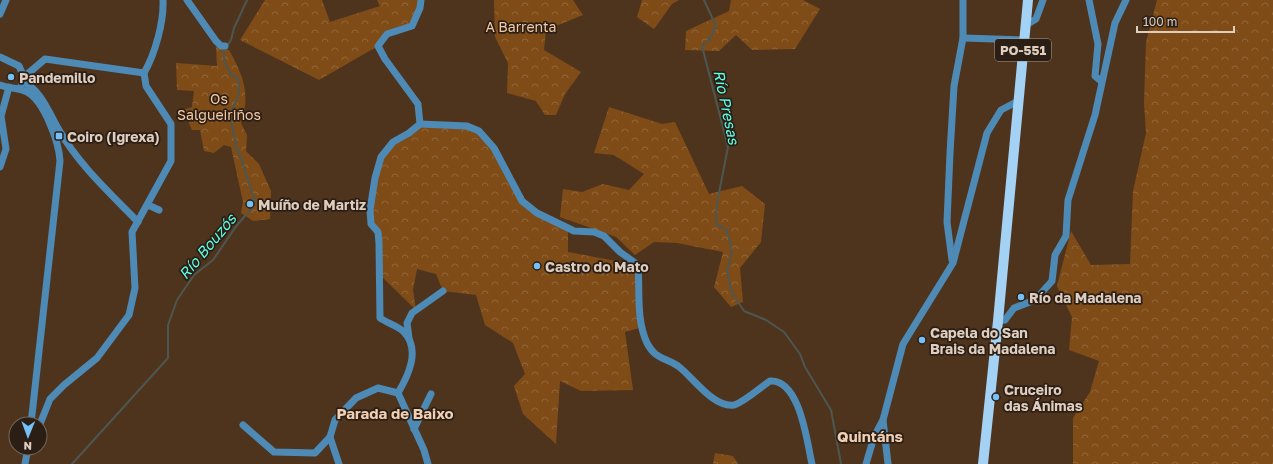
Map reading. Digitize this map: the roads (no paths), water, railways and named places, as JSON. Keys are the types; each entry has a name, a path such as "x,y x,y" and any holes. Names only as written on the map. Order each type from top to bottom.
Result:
{"main road":[{"name":"PO-551","path":"982,464 998,321 1024,40 1029,23 1029,6"}],"street":[{"path":"0,14 6,0"},
{"path":"43,416 50,399 64,385 97,358 129,315 134,288 132,232 148,205 171,160 171,124 146,86 144,73 150,62 164,14 163,0"},
{"path":"187,0 216,41 221,46 225,46"},
{"path":"420,124 418,104 385,59 378,46 387,34 412,26 420,8 421,0"},
{"path":"953,263 947,222 954,86 963,38 963,0"},
{"path":"1089,0 1098,44 1095,76 1101,81"},
{"path":"998,321 1005,320 1014,308 1035,300 1052,281 1055,255 1066,236 1068,200 1095,115 1101,81 1115,23 1126,0"},
{"path":"1029,6 1042,2"},
{"path":"1029,23 1039,13 1042,2"},
{"path":"963,38 1024,40"},
{"path":"0,57 19,66 22,83 29,93 38,101 59,149 60,161 32,416"},
{"path":"0,85 9,87 22,83 45,59 144,73"},
{"path":"22,83 25,83 37,92 60,132 81,160 104,189 138,222"},
{"path":"0,167 6,149 1,116 9,87"},
{"path":"866,464 874,436 883,420 903,344 953,263 987,133 1001,110 1018,101"},
{"path":"409,338 403,331 380,318 378,232 371,224 370,210 375,178 381,157 393,142 409,133 420,124 467,126 479,131 494,148 522,201 537,213 574,231 594,232 604,236 620,252 638,265 641,324 647,343 656,357 678,366 701,388 725,405 736,405 770,381 781,383 790,392 798,404 812,464"},
{"path":"148,205 159,210"},
{"path":"398,393 411,368 412,355 407,323 412,313 443,291"},
{"path":"243,425 274,452 315,453 330,437 335,420 356,398 378,388 398,393"},
{"path":"398,393 428,464"},
{"path":"414,429 431,394"},
{"path":"883,420 888,464"},
{"path":"330,437 339,464"}],"waterway":[{"name":"Río Bouzós","path":"72,464 168,358 168,325 177,300 194,275 213,260 237,225 252,208 255,201 238,150 235,147 236,142 229,115 238,97 238,78 231,75 224,61 224,50 231,40 234,28 247,0"},
{"name":"Río Presas","path":"704,0 716,26 709,40 702,46 728,147 717,203 716,224 727,230 732,252 727,271 732,293 744,311 766,320 784,332 800,354 805,367 831,410 841,464"}],"place":[{"name":"Pandemillo","path":"11,77"},
{"name":"Coiro (Igrexa)","path":"59,136"},
{"name":"Muíño de Martiz","path":"250,204"},
{"name":"Castro do Mato","path":"537,266"},
{"name":"Río da Madalena","path":"1021,297"},
{"name":"Capela do San Brais da Madalena","path":"922,340"},
{"name":"Cruceiro das Ánimas","path":"996,397"}],"district":[{"name":"Parada de Baixo","path":"395,413"},
{"name":"Quintáns","path":"870,436"}],"park label":[{"name":"A Barrenta","path":"521,26"},
{"name":"Os Salgueiriños","path":"219,106"}]}
